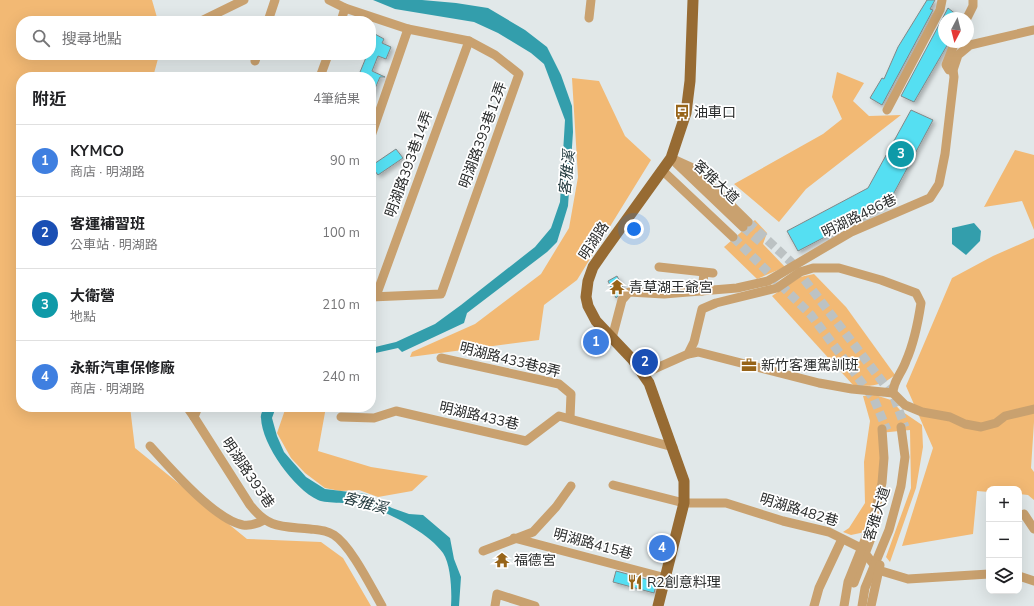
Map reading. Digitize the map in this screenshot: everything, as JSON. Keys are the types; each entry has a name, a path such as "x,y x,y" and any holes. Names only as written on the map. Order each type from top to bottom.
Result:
{"main road":[{"name":"明湖路","path":"658,606 684,503 684,481 649,383 633,360 596,321 590,310 586,297 588,281 593,267 671,158 686,113 690,82 693,0"}],"street":[{"path":"212,16 244,0"},
{"path":"270,16 275,0"},
{"name":"明湖路393巷12弄","path":"329,0 345,8 369,16"},
{"path":"589,18 591,0"},
{"path":"887,110 940,10 942,0"},
{"path":"970,12 973,6 973,0"},
{"path":"343,16 345,8"},
{"name":"明湖路393巷12弄","path":"376,18 408,29 468,41 495,55 520,74 441,294 376,296"},
{"path":"376,122 408,29"},
{"name":"明湖路486巷","path":"612,338 622,300 629,292 664,294 702,291 737,288 768,281 851,232 930,198 939,184 945,154 954,77 953,70 958,55 970,45 1034,30"},
{"name":"明湖路393巷14弄","path":"376,291 468,41"},
{"path":"953,48 946,65 949,70 953,70"},
{"path":"322,72 326,60"},
{"name":"客雅大道","path":"671,158 745,224"},
{"name":"客雅大道","path":"663,171 731,238"},
{"path":"659,267 708,273 702,291"},
{"path":"688,354 694,342 702,309 716,303 777,288 800,272 813,268 839,268 881,280 916,294 921,303 915,335 906,362 893,385 893,393"},
{"path":"643,374 688,354 698,352 819,383 852,389 893,393 905,405 922,412 950,417 965,424 981,427 996,423 1005,416 1034,408"},
{"name":"明湖路433巷8弄","path":"441,358 559,384 571,394 570,418"},
{"name":"明湖路433巷","path":"341,417 374,418 396,411 526,441 559,416 673,447"},
{"name":"明湖路393巷","path":"190,412 250,505 264,520 278,526 322,530 336,536 352,556 382,606"},
{"path":"194,417 196,412"},
{"name":"客雅大道","path":"862,606 865,588 876,567 889,530 901,486 905,458 903,427"},
{"name":"客雅大道","path":"849,606 863,551 886,483 888,456 885,429"},
{"path":"150,446 182,481 224,517 236,523 248,526 264,520"},
{"name":"明湖路482巷","path":"613,485 684,503 726,503 783,521 829,532 863,551 876,567"},
{"name":"明湖路415巷","path":"483,551 533,532 556,507 570,486"},
{"path":"1024,514 1034,529"},
{"name":"明湖路415巷","path":"514,538 666,578"},
{"path":"814,606 819,588 842,538"},
{"path":"844,606 848,582 863,551"},
{"path":"871,606 876,567 908,579 986,574"},
{"path":"1022,577 1034,581"},
{"path":"494,606 497,594 535,606"}],"shaded area":[{"path":"0,0 152,0 157,16 16,16 16,60 158,60 154,72 16,72 16,412 131,412 135,448 247,539 321,542 343,558 371,606 0,606"},
{"path":"837,72 864,83 853,101 869,116 901,115 806,189 779,222 734,184 823,134 842,119 832,97"},
{"path":"572,78 599,81 625,136 651,160 577,280 544,305 539,340 410,357 412,352 475,324 541,274 569,228 578,177"},
{"path":"1015,150 1034,155 1034,230 1022,201 984,207"},
{"path":"755,220 767,233 763,244 785,267 757,279 724,247"},
{"path":"1034,238 1034,422 1031,468 1034,472 1034,500 1028,495 1022,494 1022,486 986,486 986,492 977,491 973,534 902,546 933,448 906,386 952,278 993,256"},
{"path":"814,274 846,307 895,375 876,385 853,385 772,296 800,277"},
{"path":"875,395 891,400 900,410 922,425 923,447 916,488 890,562 886,557 911,488 910,430 879,433 884,466 865,532 851,535 843,532 849,528 865,503 864,462 870,421 863,396"},
{"path":"284,412 325,412 318,451 371,467 428,476 412,491 378,497 359,490 340,491 325,488 305,473 291,458 277,433"}],"water":[{"name":"客雅溪","path":"373,0 422,0 488,8 525,30 547,47 561,75 572,106 573,132 568,206 557,242 547,252 467,313 464,323 402,352 398,348 376,353 376,347 396,342 435,324 535,247 551,228 560,202 565,120 544,64 531,53 498,33 474,22 395,9"},
{"path":"974,223 981,231 980,241 966,255 952,244 952,228"},
{"name":"客雅溪","path":"262,412 274,412 272,418 277,436 284,452 306,477 325,489 366,494 392,508 409,514 423,515 450,538 454,559 461,577 459,606 451,606 448,564 446,558 437,545 407,524 384,512 358,504 322,501 309,494 290,476 273,453 263,429"}],"building":[{"path":"927,0 935,0 930,9 933,10 882,105 870,98 882,78 884,79 898,47"},
{"path":"948,8 953,12 946,12"},
{"path":"938,27 938,48 946,48 914,102 901,96"},
{"path":"376,35 384,39 382,43 391,47 386,59 378,56 372,71 374,72 360,72 365,60 376,60"},
{"path":"376,73 385,77 380,77 376,86"},
{"path":"911,110 933,120 888,204 798,251 787,231 868,188"},
{"path":"396,149 403,158 378,175 376,172 376,163"},
{"name":"青草湖王爺宮","path":"617,276 624,289 616,298 608,281"},
{"name":"R2創意料理","path":"616,571 657,582 654,593 613,582"}],"tunnel":[{"path":"748,222 791,262 894,397 905,427"},
{"path":"743,227 763,244"},
{"path":"733,237 811,315 874,399 887,430"}],"place":[{"name":"油車口","path":"682,112"},
{"name":"大衛營","path":"901,154"},
{"name":"青草湖王爺宮","path":"617,287"},
{"name":"KYMCO","path":"596,342"},
{"name":"客運補習班","path":"645,362"},
{"name":"新竹客運駕訓班","path":"749,365"},
{"name":"永新汽車保修廠","path":"662,548"},
{"name":"福德宮","path":"502,560"},
{"name":"R2創意料理","path":"635,582"}]}
